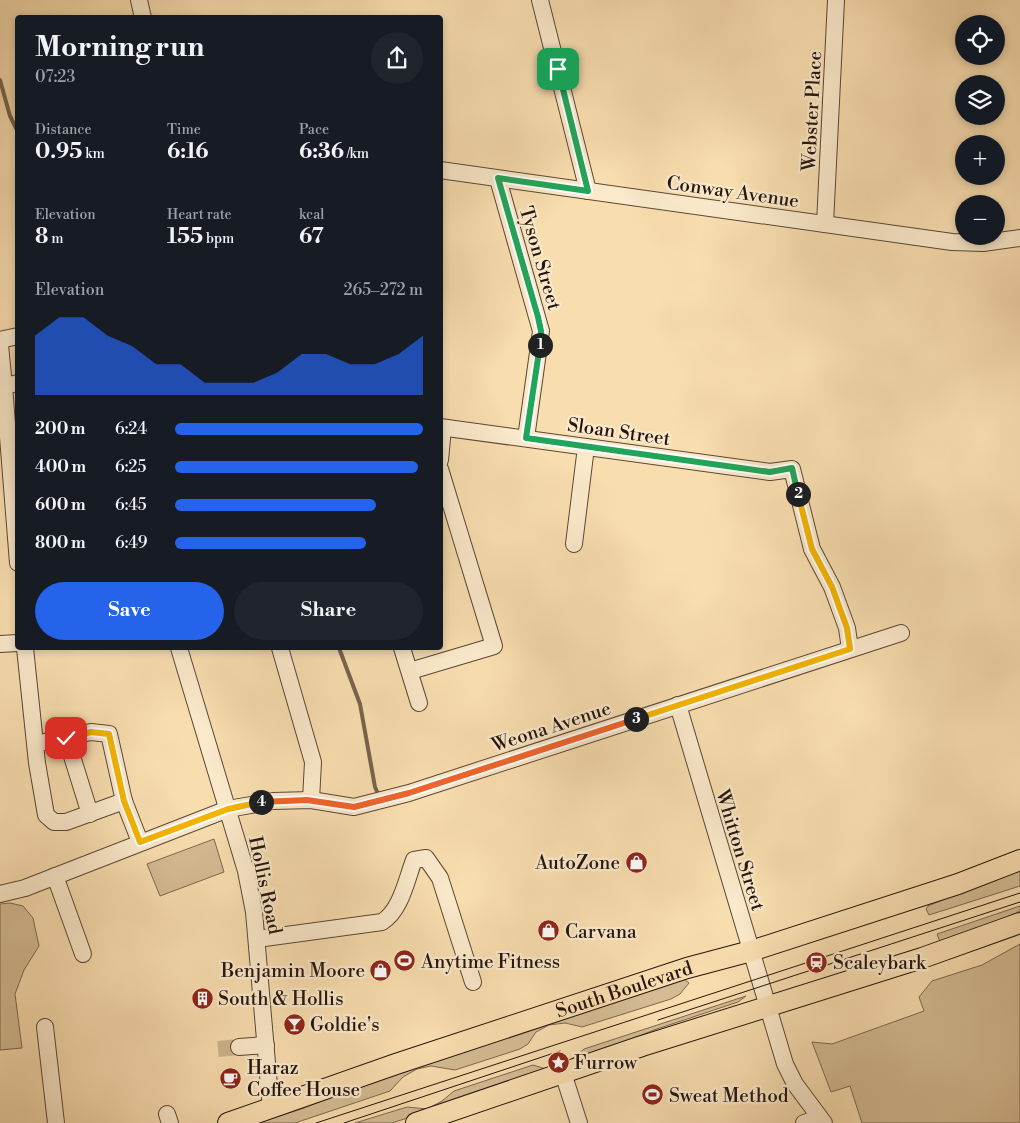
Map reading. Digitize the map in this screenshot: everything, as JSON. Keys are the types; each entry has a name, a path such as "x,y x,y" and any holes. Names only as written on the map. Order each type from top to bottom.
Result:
{"main road":[{"name":"South Boulevard","path":"228,1123 396,1064 652,980 751,951 958,884 1020,860"},
{"path":"416,1123 642,1046 922,958 1020,923"}],"street":[{"path":"140,0 142,15"},
{"path":"540,0 588,191"},
{"name":"Webster Place","path":"825,224 836,0"},
{"name":"Conway Avenue","path":"443,170 952,242 983,243 1020,238"},
{"name":"Tyson Street","path":"498,178 541,331 526,438"},
{"path":"0,340 15,337"},
{"path":"0,345 11,384 15,489"},
{"name":"Sloan Street","path":"443,428 770,472 792,468 812,549 832,587 844,620 850,649"},
{"path":"574,544 586,447"},
{"path":"410,671 494,646 443,480"},
{"name":"Weona Avenue","path":"311,800 354,807 409,793 901,632"},
{"path":"0,644 15,643"},
{"path":"24,650 35,744 46,815 54,822 66,822 124,801"},
{"name":"Hollis Road","path":"180,650 246,871 257,938 271,1109"},
{"path":"0,894 25,888 228,809 273,800 311,800 313,762 281,650"},
{"path":"403,650 419,703"},
{"name":"Whitton Street","path":"678,705 767,1007 789,1073 822,1120"},
{"path":"35,744 91,732 109,734 124,801 140,842"},
{"path":"66,738 90,814"},
{"path":"257,938 382,922 391,917 398,905 414,860 426,858 440,878 473,982"},
{"path":"55,876 83,954"},
{"path":"46,1027 56,1123"},
{"path":"239,1047 266,1045"},
{"path":"563,1073 579,1123"},
{"path":"804,1123 822,1120"}],"shaded area":[{"path":"214,839 224,872 160,896 147,864"},
{"path":"1020,868 1020,886 929,915 926,909 928,906"},
{"path":"10,903 23,906 33,918 39,946 24,970 15,994 22,1048 0,1050 0,904"},
{"path":"1020,906 1020,911 985,927 940,942 937,934"},
{"path":"1020,944 1020,1123 862,1123 850,1086 831,1092 812,1042 832,1044 924,1011 919,997 932,981 982,965"},
{"path":"684,979 689,983 680,994 671,999 582,1027 565,1023 549,1025 536,1032 528,1044 520,1049 455,1070 431,1066 417,1069 403,1077 390,1091 295,1123 258,1123 304,1108 397,1071"},
{"path":"746,996 738,1002 654,1030 553,1071 392,1123 355,1123 407,1107 427,1109 442,1101 454,1091 533,1065 546,1069 568,1062 584,1049"}],"waterway":[{"path":"0,80 10,116 15,126"},
{"path":"340,650 360,704 375,787 379,796"}],"tunnel":[{"path":"218,1049 239,1047"}],"tram line":[{"path":"316,1123 1020,893"},
{"path":"658,1020 1020,902"},
{"path":"344,1123 560,1051"}],"place":[{"name":"AutoZone","path":"636,862"},
{"name":"Carvana","path":"549,931"},
{"name":"Anytime Fitness","path":"405,961"},
{"name":"Scaleybark","path":"817,962"},
{"name":"Benjamin Moore","path":"381,970"},
{"name":"South & Hollis","path":"202,998"},
{"name":"Goldie's","path":"294,1024"},
{"name":"Furrow","path":"558,1062"},
{"name":"Haraz Coffee House","path":"231,1078"},
{"name":"Sweat Method","path":"653,1095"}],"route":[{"path":"66,738 91,732 109,734 124,801 140,842 228,809 254,803 273,800 307,800 354,807 409,793 506,763 850,649 847,628 832,587 812,549 792,468 770,472 526,438 541,331 498,178 588,191 558,69"}]}
